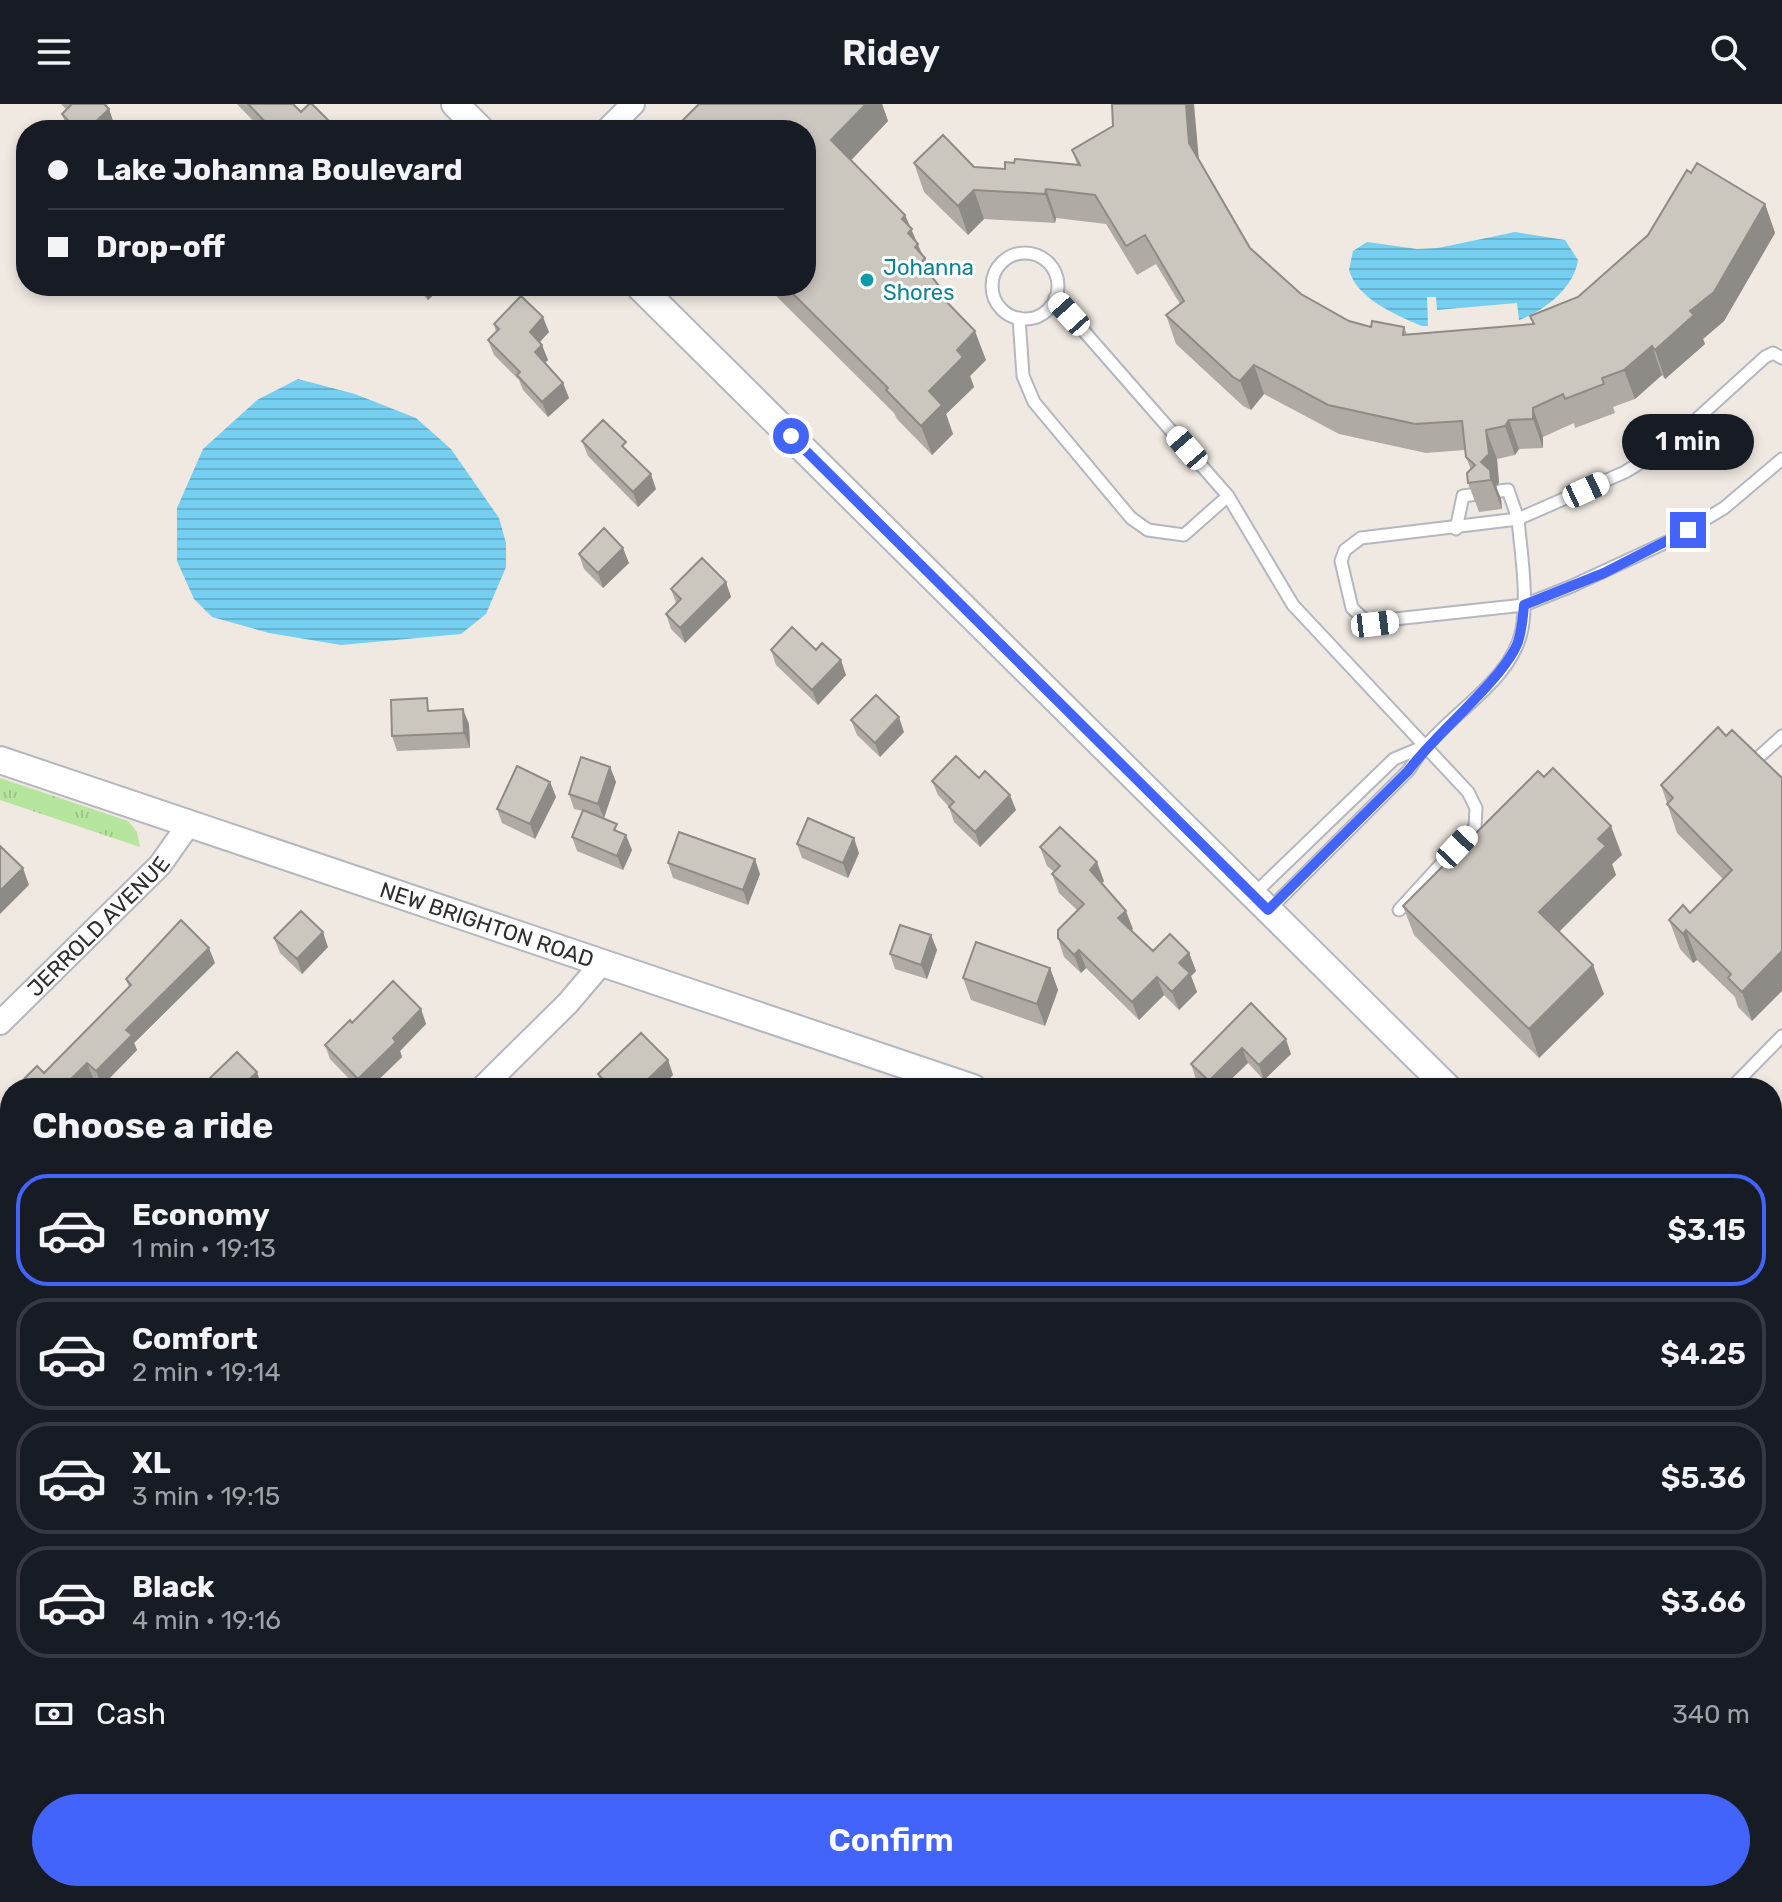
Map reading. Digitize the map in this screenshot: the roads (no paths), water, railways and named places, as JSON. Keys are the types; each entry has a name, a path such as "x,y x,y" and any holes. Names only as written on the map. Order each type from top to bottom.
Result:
{"street":[{"path":"455,104 471,120"},
{"path":"617,120 633,104"},
{"path":"649,296 1438,1078"},
{"name":"NEW BRIGHTON ROAD","path":"0,760 943,1078"},
{"name":"JERROLD AVENUE","path":"0,1023 160,865 189,824"},
{"path":"492,1078 602,963"}],"lane":[{"path":"1028,253 1048,262 1056,276 1055,298 1040,315 1019,318 1000,307 992,292 994,274 1011,256 1028,253"},
{"path":"1055,298 1228,496 1293,605 1468,792 1476,808 1475,827 1399,910"},
{"path":"1019,318 1020,359 1034,402 1131,518 1148,530 1184,535 1228,496"},
{"path":"1782,358 1773,353 1765,357 1666,447 1625,472 1518,519 1456,529 1361,538 1345,550 1341,561 1352,608 1358,618 1375,624 1524,605 1604,573 1669,541 1724,508 1782,459"},
{"path":"1261,903 1408,771 1425,746 1506,662 1518,644 1524,605 1518,519 1508,490 1500,491"},
{"path":"1456,529 1463,496 1477,494"},
{"path":"1760,756 1782,736"},
{"path":"1261,903 1394,759 1425,746"},
{"path":"1741,1078 1782,1036"}],"water":[{"path":"1515,232 1565,240 1578,260 1564,289 1538,311 1519,320 1517,303 1437,310 1436,297 1427,297 1428,326 1422,326 1369,298 1353,280 1349,270 1353,251 1367,242 1417,249 1438,248"},
{"path":"298,379 355,394 416,418 451,449 499,518 506,543 506,567 486,614 461,634 341,645 269,633 212,617 194,599 177,561 177,508 203,449 257,400"}],"place":[{"name":"Johanna Shores","path":"867,280"}]}
